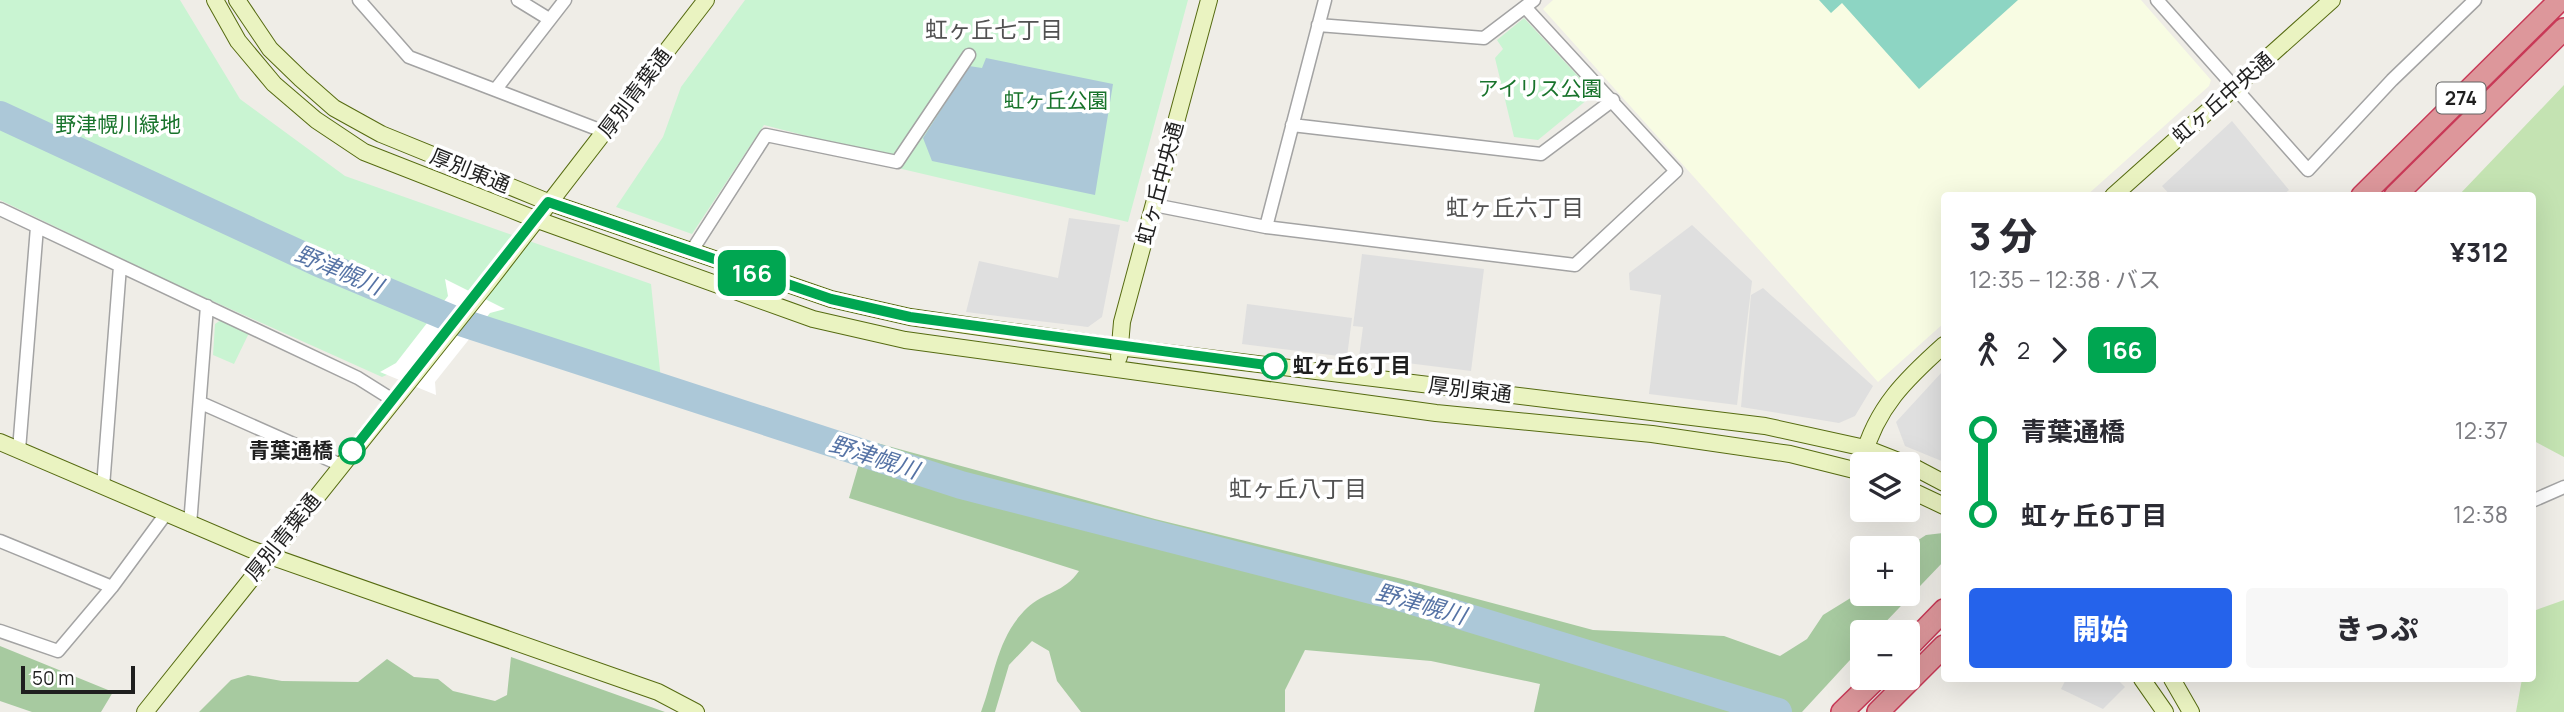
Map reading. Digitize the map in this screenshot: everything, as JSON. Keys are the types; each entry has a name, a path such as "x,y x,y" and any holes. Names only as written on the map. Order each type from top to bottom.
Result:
{"highway":[{"name":"274","path":"2366,192 2560,0"},
{"name":"274","path":"2399,192 2564,29"},
{"path":"1920,635 1941,613"},
{"path":"1885,705 1941,649"},
{"path":"1842,712 1865,690"}],"street":[{"name":"厚別東通","path":"215,0 238,41 274,85 316,120 364,152 535,219 813,319 905,340 1436,412 1652,435 1790,454 1850,468"},
{"name":"厚別東通","path":"237,0 270,49 334,108 381,134 548,202 831,299 910,317 1119,347 1765,426 1876,452"},
{"path":"359,0 409,57 605,132"},
{"path":"518,0 550,19"},
{"path":"496,89 565,0"},
{"name":"厚別青葉通","path":"145,712 466,309 706,0"},
{"name":"虹ヶ丘中央通","path":"1118,368 1122,322 1209,0"},
{"path":"1266,227 1325,0"},
{"name":"虹ヶ丘中央通","path":"2117,192 2332,0"},
{"path":"2159,1 2308,170 2392,80 2475,0"},
{"path":"1154,205 1266,227 1575,265 1676,170 1529,3 1484,38 1318,25"},
{"path":"691,252 766,135 897,162 969,54"},
{"path":"1292,125 1541,155 1613,100"},
{"path":"0,209 358,378 393,400"},
{"path":"19,450 37,227"},
{"path":"103,487 120,266"},
{"path":"190,526 207,306"},
{"path":"1865,452 1877,418 1888,400 1941,348"},
{"path":"201,402 341,465"},
{"path":"1652,435 1655,412"},
{"path":"0,442 190,526 659,692 696,712"},
{"name":"厚別東通","path":"1920,471 1941,481"},
{"path":"2536,499 2564,487"},
{"path":"1920,495 1941,505"},
{"path":"0,631 58,651 112,587 165,515"},
{"path":"0,541 112,587"},
{"path":"2144,682 2165,712"},
{"path":"2174,682 2192,712"}],"shaded area":[{"path":"1553,0 2141,0 2211,80 2209,86 2090,192 1941,192 1941,326 1878,382 1543,9"},
{"path":"2232,121 2289,190 2167,192 2162,186"},
{"path":"1069,218 1120,225 1102,317 1088,327 966,312 979,261 1058,278"},
{"path":"1692,225 1752,281 1737,405 1649,394 1661,295 1630,290 1629,273"},
{"path":"1362,254 1484,269 1471,371 1359,357 1363,327 1353,326"},
{"path":"1763,288 1873,386 1855,416 1839,423 1741,407 1751,295"},
{"path":"1247,304 1352,318 1347,357 1242,344"},
{"path":"1941,373 1941,461 1905,446 1896,422"},
{"path":"2064,682 2120,682 2125,687 2103,709 2061,689"}],"green space":[{"name":"野津幌川緑地","path":"0,0 180,0 240,99 345,176 651,284 661,380 503,323 382,377 168,281 0,200"},
{"name":"虹ヶ丘公園","path":"745,0 1188,0 1128,222 868,161 869,152 764,125 692,234 616,207 663,137 681,87"},
{"path":"1819,0 2018,0 1919,89 1842,3 1831,13"},
{"name":"アイリス公園","path":"1524,18 1589,88 1588,99 1538,140 1514,137 1495,58 1503,49 1497,40"},
{"path":"2564,85 2564,457 2536,442 2536,192 2462,192"},
{"path":"221,320 249,333 234,364 213,355 215,324"},
{"path":"866,440 1155,519 1402,579 1593,630 1724,636 1780,656 1807,639 1823,615 1850,598 1850,606 1901,606 1887,620 1850,620 1850,660 1802,712 1534,712 1540,684 1431,661 1305,650 1285,690 1285,712 1081,712 1057,681 1049,651 1032,641 1009,665 995,712 981,712 1003,644 1017,619 1034,603 1067,584 1079,571 849,498"},
{"path":"1941,533 1941,564 1920,586 1920,539 1926,535"},
{"path":"2564,600 2564,712 2516,712 2521,682 2536,682 2536,610"},
{"path":"0,646 113,692 101,712 32,712 0,701"},
{"path":"511,657 665,712 199,712 231,680 248,675 282,681 358,682 387,659 414,677 438,679 453,691 495,701 507,695"}],"water":[{"path":"986,58 1113,84 1095,195 932,161 923,138 969,66 982,68"}],"pier":[{"path":"445,279 505,309 490,313 435,382 436,395 380,372 396,363 448,296"}],"waterway":[{"name":"野津幌川","path":"0,115 319,263 457,321 961,485 1410,600 1778,712"}],"bus line":[{"name":"166","path":"352,451 486,285 548,202 831,299 910,317 1274,366"}],"place":[{"name":"虹ヶ丘6丁目","path":"1274,366"},
{"name":"青葉通橋","path":"352,451"}],"district":[{"name":"虹ヶ丘七丁目","path":"994,30"},
{"name":"虹ヶ丘六丁目","path":"1515,208"},
{"name":"虹ヶ丘八丁目","path":"1298,489"}]}
